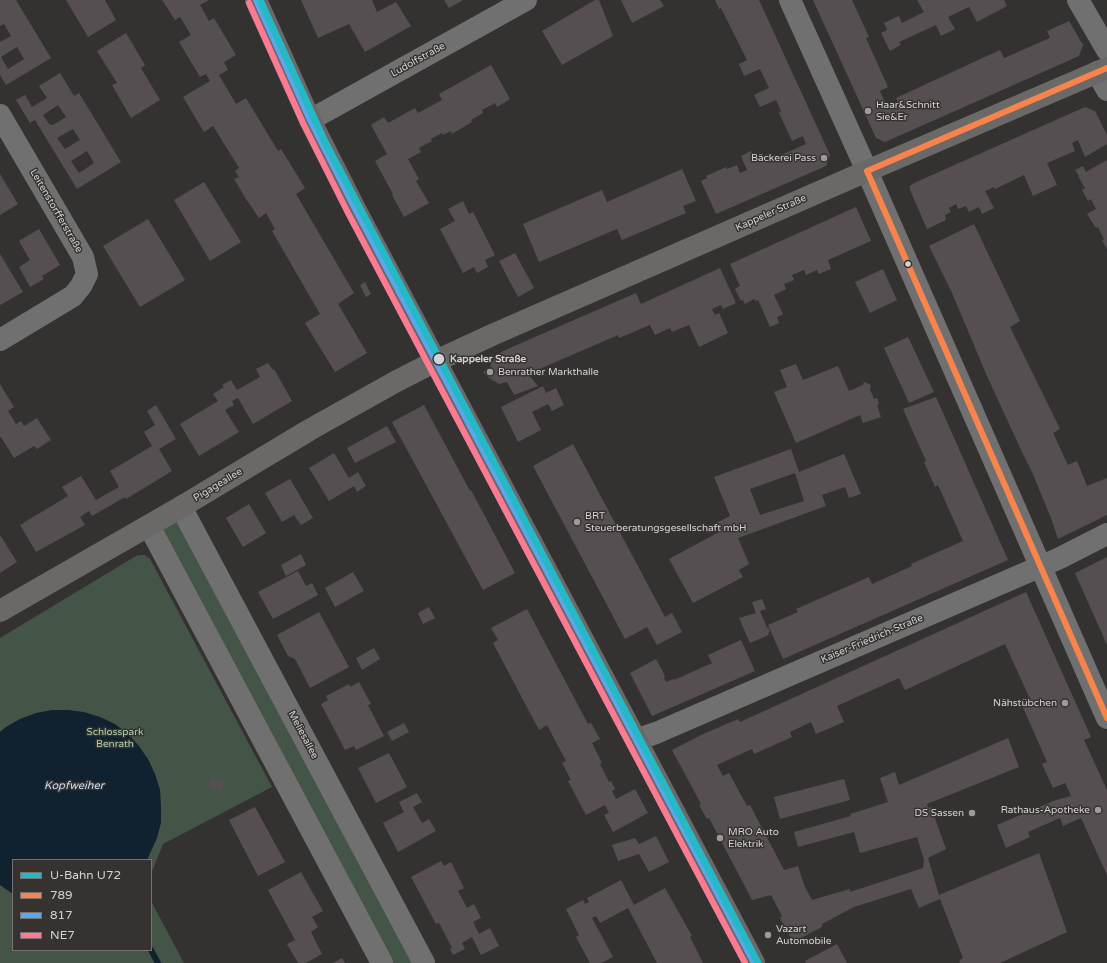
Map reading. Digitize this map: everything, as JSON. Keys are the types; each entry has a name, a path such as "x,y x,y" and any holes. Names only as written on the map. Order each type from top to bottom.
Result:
{"street":[{"path":"256,0 310,120 354,207 754,963"},
{"name":"Ludolfstraße","path":"310,120 526,0"},
{"path":"790,0 867,171 1107,718"},
{"path":"1078,0 1107,50"},
{"name":"Kappeler Straße","path":"436,361 492,335 867,171 1104,77"},
{"name":"Leitenstorfferstraße","path":"0,115 83,258 87,274 82,286 73,296 0,340"},
{"name":"Pigageallee","path":"0,611 149,526 323,423 386,387 436,361"},
{"name":"Meliesallee","path":"181,507 424,963"},
{"path":"149,526 382,963"},
{"name":"Kaiser-Friedrich-Straße","path":"636,740 656,733 1040,567 1107,534"}],"green space":[{"path":"178,520 419,963 388,963 162,528"},
{"name":"Schlosspark Benrath","path":"145,555 150,559 272,787 163,844 152,872 152,859 12,859 12,951 152,951 152,903 184,963 0,963 0,638 136,556"}],"water":[{"name":"Kopfweiher","path":"52,710 68,710 84,712 100,717 115,724 128,734 139,746 148,759 160,790 161,823 157,838 147,859 12,859 12,893 0,885 0,732 20,719 36,713"}],"building":[{"path":"0,0 16,0 51,58 6,85 0,75 0,42 11,36 4,24 0,26","holes":["17,47 24,59 8,69 1,57"]},
{"path":"66,0 105,0 116,20 88,37"},
{"path":"162,0 209,0 200,5 209,21 214,18 236,55 224,62 228,70 219,75 236,104 246,98 278,151 281,149 305,188 296,194 354,293 338,304 367,353 335,372 305,323 320,314 272,231 275,229 266,213 259,218 246,199 234,179 239,177 235,171 239,168 213,126 204,132 183,97 210,81 206,74 200,77 179,42 191,35 180,17 175,20"},
{"path":"301,0 372,0 377,12 396,2 411,26 365,52 349,24 318,38"},
{"path":"444,0 463,0 449,8"},
{"path":"595,0 599,0 613,36 562,65 542,31"},
{"path":"621,0 660,0 664,6 632,23"},
{"path":"715,0 759,0 830,155 826,166 716,214 701,181 707,178 706,176 726,167 727,169 737,165 740,173 747,170 741,156 751,151 756,161 766,157 768,161 806,144 803,136 792,141 779,113 781,111 776,100 760,107 754,95 769,88 760,69 744,76 739,64 747,60 721,8 719,9"},
{"path":"813,0 852,0 869,37 866,38 888,87 880,91 886,104 889,105 898,101 896,98 1000,50 1004,58 1050,38 1047,31 1069,21 1083,45 1079,56 885,142 876,138"},
{"path":"917,0 1004,0 1007,6 977,22 969,7 948,17 955,29 941,36 936,25 899,42 901,45 890,51 881,33 887,30 884,23 899,16 902,23 924,12"},
{"path":"126,33 145,65 141,68 160,100 131,118 112,85 117,83 97,51"},
{"path":"491,65 510,99 497,107 495,103 482,110 483,113 471,120 472,122 452,134 451,131 443,135 442,133 431,139 432,141 419,148 421,152 408,159 419,179 416,181 429,203 404,217 375,161 387,154 371,125 384,117 388,123 415,108 418,113 442,100 439,94"},
{"path":"60,73 74,96 79,93 121,162 77,189 35,120 30,123 16,100 25,95 32,107 47,98 39,86","holes":["58,105 66,117 53,125 49,124 43,115","73,129 80,140 65,149 57,138","87,151 94,163 79,173 71,161"]},
{"path":"1085,107 1095,111 1107,135 1107,144 1085,157 1078,140 1072,143 1075,151 1047,163 1057,185 1033,196 1024,175 995,189 994,187 985,191 994,208 982,214 979,207 969,212 966,206 958,209 956,204 949,208 951,212 945,215 946,220 927,229 910,190 910,186"},
{"path":"1107,160 1107,249 1102,240 1104,239 1098,227 1096,228 1087,214 1096,209 1091,199 1088,201 1082,190 1085,188 1075,170 1083,166 1086,172"},
{"path":"682,169 696,201 683,206 686,213 622,240 617,229 539,262 523,224 602,190 607,202"},
{"path":"0,174 18,204 0,215"},
{"path":"204,182 241,242 210,261 174,200"},
{"path":"463,201 469,214 473,212 495,255 485,260 488,267 477,273 474,267 463,273 440,229 455,221 448,209"},
{"path":"856,207 871,241 828,260 831,269 819,274 817,270 806,275 804,270 792,275 794,280 784,284 786,289 774,295 783,314 777,317 779,323 770,327 758,300 755,301 754,299 745,304 743,300 741,301 735,289 740,286 730,264"},
{"path":"148,219 185,280 140,307 103,246"},
{"path":"974,224 1020,321 1010,327 1060,429 1053,433 1068,465 1077,461 1087,486 1107,478 1107,515 1058,539 1032,472 987,376 952,293 929,246"},
{"path":"39,229 60,265 42,276 44,279 30,287 19,267 30,260 19,241"},
{"path":"515,253 534,288 518,297 499,261"},
{"path":"0,254 23,292 0,305"},
{"path":"720,268 736,303 723,309 721,305 712,309 715,315 719,313 728,333 699,347 689,325 672,332 670,328 655,335 650,325 619,338 618,335 528,374 538,386 514,395 507,382 499,384 483,372 490,369 491,363 496,356 503,351 636,293 641,304"},
{"path":"883,269 897,300 870,313 855,282"},
{"path":"365,282 371,294 366,297 360,285"},
{"path":"908,337 934,392 909,403 884,348"},
{"path":"268,363 273,370 274,369 292,401 253,424 238,398 232,401 234,405 225,410 239,432 199,456 180,424 218,401 213,394 224,387 222,385 231,380 237,390 260,377 256,369"},
{"path":"796,364 803,380 838,366 849,391 863,385 864,382 871,385 870,389 874,399 877,398 879,404 877,405 881,417 863,423 860,415 796,443 774,392 787,387 780,370"},
{"path":"0,384 14,407 8,411 16,424 21,421 24,426 37,418 51,440 37,449 34,446 14,458 0,437"},
{"path":"543,386 546,393 556,388 564,405 552,411 548,404 532,412 541,430 518,442 501,407"},
{"path":"936,397 1008,560 783,659 768,625 798,612 796,609 869,577 872,584 912,566 911,564 963,541 938,485 935,487 924,462 926,461 903,409"},
{"path":"156,405 176,439 159,449 172,471 126,499 125,497 92,516 89,511 80,517 85,525 36,552 20,525 68,496 62,487 81,476 96,500 119,487 110,471 152,446 144,432 155,425 147,411"},
{"path":"424,405 515,573 483,590 392,422"},
{"path":"387,426 396,442 355,463 347,448"},
{"path":"573,444 665,617 672,613 682,632 657,645 647,627 625,639 533,466"},
{"path":"791,449 799,472 844,454 861,494 849,498 845,487 822,495 826,506 738,538 749,564 739,570 743,577 693,603 669,559 719,532 717,529 708,533 706,528 730,516 714,477","holes":["795,473 804,501 760,515 750,489"]},
{"path":"334,453 349,478 358,472 366,486 357,492 354,486 329,501 309,468"},
{"path":"290,479 313,518 301,525 294,515 282,522 265,493"},
{"path":"249,504 266,533 243,547 226,518"},
{"path":"0,535 17,562 0,573"},
{"path":"301,554 306,565 286,576 281,565"},
{"path":"1107,557 1107,645 1075,573"},
{"path":"298,571 306,586 312,583 318,595 273,619 258,592"},
{"path":"353,572 364,591 335,607 325,588"},
{"path":"1026,592 1091,737 1084,740 1107,790 1107,875 1081,818 1063,826 1060,818 1028,832 1030,837 1006,848 997,825 1053,801 1071,796 1065,783 1053,788 1042,764 1047,762 1021,703 1030,699 1005,644 905,690 899,678 837,706 844,722 816,734 811,722 790,732 792,737 754,754 752,749 717,765 723,776 729,773 747,806 750,805 784,870 798,866 804,885 812,900 850,889 850,892 923,868 924,860 917,837 860,853 854,832 798,847 794,832 851,816 850,814 888,802 880,778 895,772 899,785 1008,738 1019,767 927,804 928,808 931,807 946,849 928,858 939,895 1039,853 1067,932 1000,963 960,963 959,961 963,958 940,899 919,908 911,889 854,907 822,924 822,927 793,942 780,918 782,916 771,895 752,900 709,818 707,819 699,805 701,804 672,750 701,735 738,719 740,722"},
{"path":"762,599 766,609 760,611 770,632 768,633 769,635 750,643 739,618 756,613 752,602"},
{"path":"429,607 435,618 423,624 418,613"},
{"path":"527,609 588,724 591,723 600,739 592,743 609,782 611,781 615,789 612,791 616,799 635,789 648,813 613,832 604,815 609,813 605,805 586,815 568,781 571,780 562,763 566,761 547,725 539,730 493,643 498,640 491,628"},
{"path":"319,612 349,667 310,688 295,659 288,656 277,635"},
{"path":"741,640 755,671 652,716 630,673 656,659 665,676 664,678 666,682 673,679 674,680 712,663 708,655"},
{"path":"374,648 380,659 362,670 356,658"},
{"path":"359,682 371,704 368,705 384,736 356,750 354,746 345,750 321,704 328,700 326,696 349,684 350,687"},
{"path":"404,723 409,732 392,741 387,732"},
{"path":"389,753 407,787 376,803 358,768"},
{"path":"211,778 224,781 222,791 209,788"},
{"path":"844,779 850,800 780,819 774,797"},
{"path":"417,793 422,802 413,807 422,823 429,819 436,831 398,852 383,823 404,812 399,802"},
{"path":"255,807 285,862 258,876 229,820"},
{"path":"656,836 669,862 649,872 639,854 618,861 612,845 635,838 639,844"},
{"path":"441,861 444,866 451,862 464,888 458,891 467,908 474,904 481,918 473,922 479,934 490,928 499,946 481,955 472,937 462,943 465,949 453,955 450,949 452,948 439,923 436,924 411,877"},
{"path":"301,872 323,911 312,917 318,927 311,932 322,954 306,963 298,963 287,944 295,940 268,890"},
{"path":"621,880 634,905 665,888 692,936 690,937 703,963 657,963 628,908 600,923 596,916 592,918 613,957 601,963 590,963 576,937 579,935 566,909 583,900 585,904 589,902 587,898"},
{"path":"837,944 847,963 806,963 805,961"},
{"path":"342,958 345,963 333,963"}],"waterway":[{"path":"152,951 158,963"}],"metro line":[{"name":"U72","path":"260,0 325,142 758,963"}],"transit line":[{"name":"817","path":"256,0 310,120 354,207 754,963"},
{"name":"NE7","path":"249,3 303,123 347,211 745,963"},
{"name":"789","path":"867,171 1107,68"},
{"name":"789","path":"867,171 1107,718"}],"place":[{"name":"Haar&Schnitt Sie&Er","path":"868,111"},
{"name":"Bäckerei Pass","path":"824,158"},
{"name":"Kappeler Straße","path":"439,359"},
{"name":"Benrather Markthalle","path":"490,372"},
{"name":"BRT Steuerberatungsgesellschaft mbH","path":"577,522"},
{"name":"Nähstübchen","path":"1065,703"},
{"name":"Rathaus-Apotheke","path":"1098,810"},
{"name":"DS Sassen","path":"972,813"},
{"name":"MRO Auto Elektrik","path":"720,838"},
{"name":"Vazart Automobile","path":"768,935"}]}
